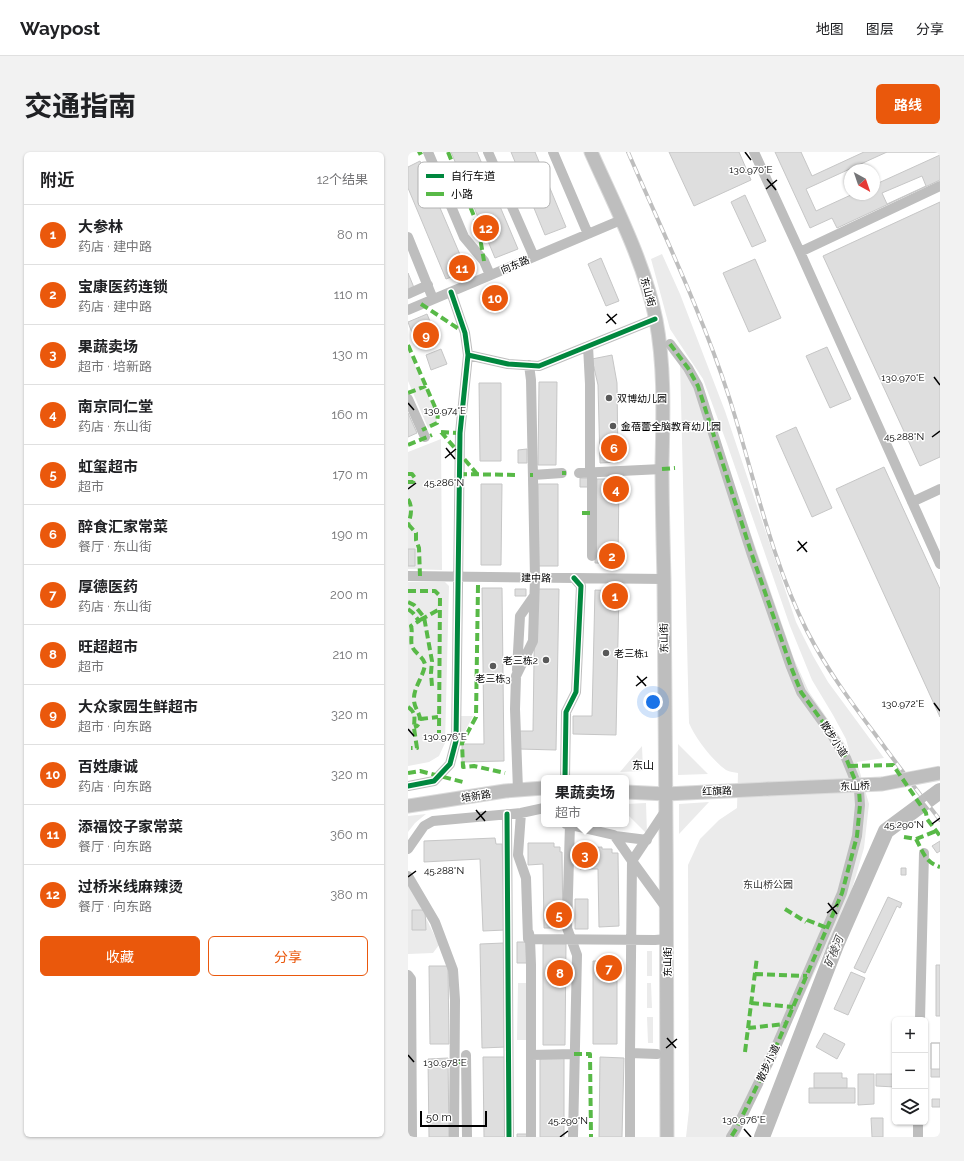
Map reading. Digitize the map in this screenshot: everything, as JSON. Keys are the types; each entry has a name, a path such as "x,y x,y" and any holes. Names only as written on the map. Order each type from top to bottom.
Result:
{"main road":[{"name":"东山街","path":"591,152 622,220 643,274 655,319 661,352 664,387 662,469 666,794 667,1137"},
{"name":"东山桥","path":"768,789 882,784 940,773"},
{"name":"培新路","path":"408,806 518,790 541,788"},
{"name":"红旗路","path":"666,794 768,789"},
{"path":"629,792 666,794"}],"street":[{"path":"428,152 432,162"},
{"path":"488,152 492,162"},
{"path":"553,152 588,234"},
{"path":"754,152 940,564"},
{"path":"800,252 940,186"},
{"path":"452,208 464,237 484,261 490,275"},
{"path":"512,208 532,254"},
{"name":"向东路","path":"408,310 490,275 532,254 622,220"},
{"path":"408,237 433,299"},
{"path":"408,294 428,285"},
{"path":"408,786 434,781 450,764 456,741 460,433 468,355 465,334 451,292"},
{"path":"468,355 508,364 539,366 655,319"},
{"name":"散步小道","path":"670,344 688,368 698,386 751,552 802,692 846,758 859,790 860,805 857,836 842,893 772,1056 731,1137"},
{"path":"588,346 590,384 592,556"},
{"path":"516,676 533,641 535,578 531,380 529,365"},
{"path":"408,399 425,437"},
{"path":"578,473 662,469"},
{"path":"533,475 562,474"},
{"path":"912,502 940,489"},
{"name":"建中路","path":"408,576 664,579"},
{"path":"565,775 566,712 576,692 581,586 574,578"},
{"path":"518,790 515,709 520,616 534,596"},
{"path":"408,849 424,826 433,821 541,810"},
{"path":"630,1137 632,861 666,810"},
{"path":"521,813 518,855 526,878 529,934 531,1137"},
{"path":"507,814 509,1137"},
{"path":"569,827 566,928 577,955 574,1054 574,1137"},
{"path":"577,827 615,836 647,840"},
{"path":"615,836 666,909"},
{"path":"920,1017 924,853"},
{"path":"408,876 435,922 453,970 455,1000 454,1137"},
{"path":"529,934 571,940 667,939"},
{"path":"577,955 590,940"},
{"path":"408,975 411,978 412,1137"},
{"path":"630,1053 657,1054"},
{"path":"531,1055 574,1054"},
{"path":"466,1055 467,1137"},
{"path":"918,1125 918,1137"}],"green space":[{"name":"东山桥公园","path":"662,254 680,294 725,411 796,622 828,682 884,758 857,762 869,804 864,848 849,899 743,1125 739,1137 686,1137 689,1110 688,865 700,839 719,820 737,808 738,773 726,770 710,755 700,742 689,723 680,361 705,401 794,659 809,692 849,750 846,739 812,680 790,626 703,379 670,329 651,259"},
{"path":"408,349 437,417 436,424 428,428 408,381"},
{"path":"441,439 442,570 408,569 408,452"},
{"path":"408,582 445,582 449,586 445,743 439,756 429,762 408,766"},
{"path":"461,716 473,716 461,739"},
{"path":"678,744 708,774 678,775"},
{"path":"642,746 643,771 620,772"},
{"path":"709,802 679,834 679,804"},
{"path":"646,803 647,834 629,816 629,804"},
{"path":"426,814 415,823 408,832 408,816"},
{"path":"408,885 411,887 439,945 433,953 408,954"},
{"path":"647,951 652,951 652,976 647,976"},
{"path":"518,983 528,983 527,1040 517,1040"},
{"path":"647,983 651,983 652,1008 647,1008"},
{"path":"647,1017 653,1017 653,1043 648,1043"}],"building":[{"path":"451,152 477,152 481,162 455,162"},
{"path":"511,152 535,152 539,162 515,162"},
{"path":"669,152 739,152 751,180 694,206"},
{"path":"775,152 801,152 812,176 864,152 940,152 940,180 837,228 832,218 810,228"},
{"path":"887,152 940,152 940,155 880,182 880,164 861,164"},
{"path":"418,162 418,208 440,208 467,271 446,279 408,188 408,167"},
{"path":"844,172 844,198 816,211 806,189"},
{"path":"922,176 926,186 887,204 882,193"},
{"path":"550,188 566,227 545,235 534,208 550,208"},
{"path":"745,195 766,241 752,247 731,202"},
{"path":"940,202 940,457 920,466 823,256"},
{"path":"474,208 501,208 518,249 495,258"},
{"path":"601,258 619,301 606,306 588,264"},
{"path":"755,259 781,318 749,332 723,273"},
{"path":"408,273 415,290 408,293"},
{"path":"502,286 508,303 488,311 481,294"},
{"path":"427,314 436,336 416,344 408,322"},
{"path":"827,347 851,399 830,408 806,356"},
{"path":"441,349 447,364 431,370 426,355"},
{"path":"612,355 617,383 618,462 600,463 598,385 592,359"},
{"path":"539,382 557,382 556,465 538,465"},
{"path":"479,383 501,383 501,461 480,461"},
{"path":"408,413 417,433 408,437"},
{"path":"796,427 832,508 812,517 776,436"},
{"path":"527,449 527,463 518,463 518,450"},
{"path":"884,467 940,589 940,717 836,489"},
{"path":"580,478 590,478 590,487 580,487"},
{"path":"597,479 619,479 618,563 595,563"},
{"path":"481,484 502,484 501,565 481,565"},
{"path":"538,484 558,484 558,566 538,566"},
{"path":"408,549 415,549 415,566 408,566"},
{"name":"老三栋3","path":"482,588 502,588 504,761 462,762 462,744 484,744"},
{"path":"515,589 526,589 526,596 515,596"},
{"name":"老三栋2","path":"535,589 559,589 556,750 519,749 520,731 533,731"},
{"name":"老三栋1","path":"595,590 619,591 616,735 573,734 573,716 592,716"},
{"path":"495,838 496,844 502,844 505,930 483,931 480,859 424,862 424,841"},
{"path":"940,841 940,851 937,853 932,846"},
{"path":"528,843 554,843 554,847 560,847 560,852 562,852 563,928 544,928 543,864 528,865"},
{"path":"602,847 602,849 612,849 612,853 618,853 619,926 599,927 598,869 580,869 580,848"},
{"path":"901,868 906,868 906,875 901,875"},
{"path":"888,897 902,903 900,908 897,906 865,973 854,968"},
{"path":"575,899 588,899 588,929 575,929"},
{"path":"412,910 425,910 426,930 412,930"},
{"path":"517,942 528,942 528,963 517,963"},
{"path":"504,943 506,1047 482,1048 480,944"},
{"path":"543,944 566,944 565,1045 543,1045"},
{"path":"593,961 617,961 617,1044 593,1044"},
{"path":"936,965 940,965 940,1016 936,1016"},
{"path":"429,966 448,966 449,1044 430,1044"},
{"path":"851,972 865,978 848,1015 834,1009"},
{"path":"824,1033 845,1044 837,1059 816,1047"},
{"path":"931,1043 940,1043 940,1077 931,1077"},
{"path":"931,1043 940,1043 940,1069 931,1069"},
{"path":"483,1057 505,1057 506,1137 484,1137"},
{"path":"540,1057 564,1058 564,1137 540,1137"},
{"path":"600,1057 624,1058 622,1137 599,1137"},
{"path":"448,1058 449,1137 429,1137 428,1059"},
{"path":"814,1073 842,1073 842,1078 847,1078 847,1088 814,1088"},
{"path":"858,1074 874,1074 874,1104 858,1105"},
{"path":"876,1074 892,1074 892,1087 876,1086"},
{"path":"809,1088 855,1088 855,1103 809,1103"},
{"path":"932,1099 940,1099 940,1107 932,1107"},
{"path":"871,1118 883,1118 883,1137 872,1137"},
{"path":"517,1134 528,1134 528,1137 517,1137"}],"waterway":[{"name":"矿棱河","path":"762,1137 836,945 886,831 940,791"}],"railway":[{"path":"628,152 682,273 707,335 729,397 773,545 794,603 807,631 830,671 848,697 940,820"}],"marked path":[{"path":"418,154 422,152"},
{"path":"448,152 452,162"},
{"path":"471,208 478,226 484,261"},
{"path":"421,304 465,333"},
{"path":"670,344 688,368 698,386 751,552 801,692 830,732 846,758 859,790 860,805 857,836 842,893 775,1049 731,1137"},
{"path":"408,345 438,414 437,423 422,430"},
{"path":"408,393 426,386"},
{"path":"441,432 478,475"},
{"path":"441,432 460,433"},
{"path":"408,445 432,435"},
{"path":"662,469 675,468"},
{"path":"408,474 412,474 415,478 413,482 408,482"},
{"path":"459,474 518,475"},
{"path":"408,499 411,505 408,524"},
{"path":"582,513 592,513"},
{"path":"408,524 416,533 416,540 419,548 420,576"},
{"path":"478,585 476,717 462,743 463,767 474,766 505,773"},
{"path":"408,591 435,591 440,596 439,733"},
{"path":"408,602 414,605 424,617 432,661 432,686"},
{"path":"408,609 419,621 411,626 412,646 425,664 414,696 414,704 420,716 419,723 414,727"},
{"path":"420,620 440,609"},
{"path":"408,707 414,714 414,728 417,748 411,748"},
{"path":"420,719 438,717"},
{"path":"850,766 893,765 926,813 927,819 940,836"},
{"path":"408,773 420,771 463,782"},
{"path":"916,839 936,831"},
{"path":"904,837 916,839 928,859 940,867"},
{"path":"785,909 806,922"},
{"path":"807,920 827,928"},
{"path":"745,1052 757,957"},
{"path":"755,974 807,976"},
{"path":"751,1003 793,1007"},
{"path":"748,1028 785,1024"},
{"path":"574,1054 590,1054 591,1137"},
{"path":"455,1062 466,1062"}],"cycle path":[{"path":"408,786 434,781 450,764 456,741 460,433 468,355 465,333 451,292"},
{"path":"468,355 508,364 539,366 655,319"},
{"path":"565,775 566,712 576,692 581,586 574,578"},
{"path":"507,814 509,1137"}],"place":[{"name":"过桥米线麻辣烫","path":"486,228"},
{"name":"添福饺子家常菜","path":"462,268"},
{"name":"百姓康诚","path":"495,298"},
{"name":"大众家园生鲜超市","path":"426,335"},
{"name":"双博幼儿园","path":"609,398"},
{"name":"金蓓蕾全脑教育幼儿园","path":"613,426"},
{"name":"醉食汇家常菜","path":"614,448"},
{"name":"南京同仁堂","path":"616,489"},
{"name":"宝康医药连锁","path":"612,556"},
{"name":"大参林","path":"615,596"},
{"name":"老三栋1","path":"606,653"},
{"name":"老三栋2","path":"546,660"},
{"name":"老三栋3","path":"493,666"},
{"name":"果蔬卖场","path":"585,855"},
{"name":"虹玺超市","path":"559,915"},
{"name":"厚德医药","path":"609,968"},
{"name":"旺超超市","path":"560,973"}],"district":[{"name":"东山","path":"643,765"}]}
